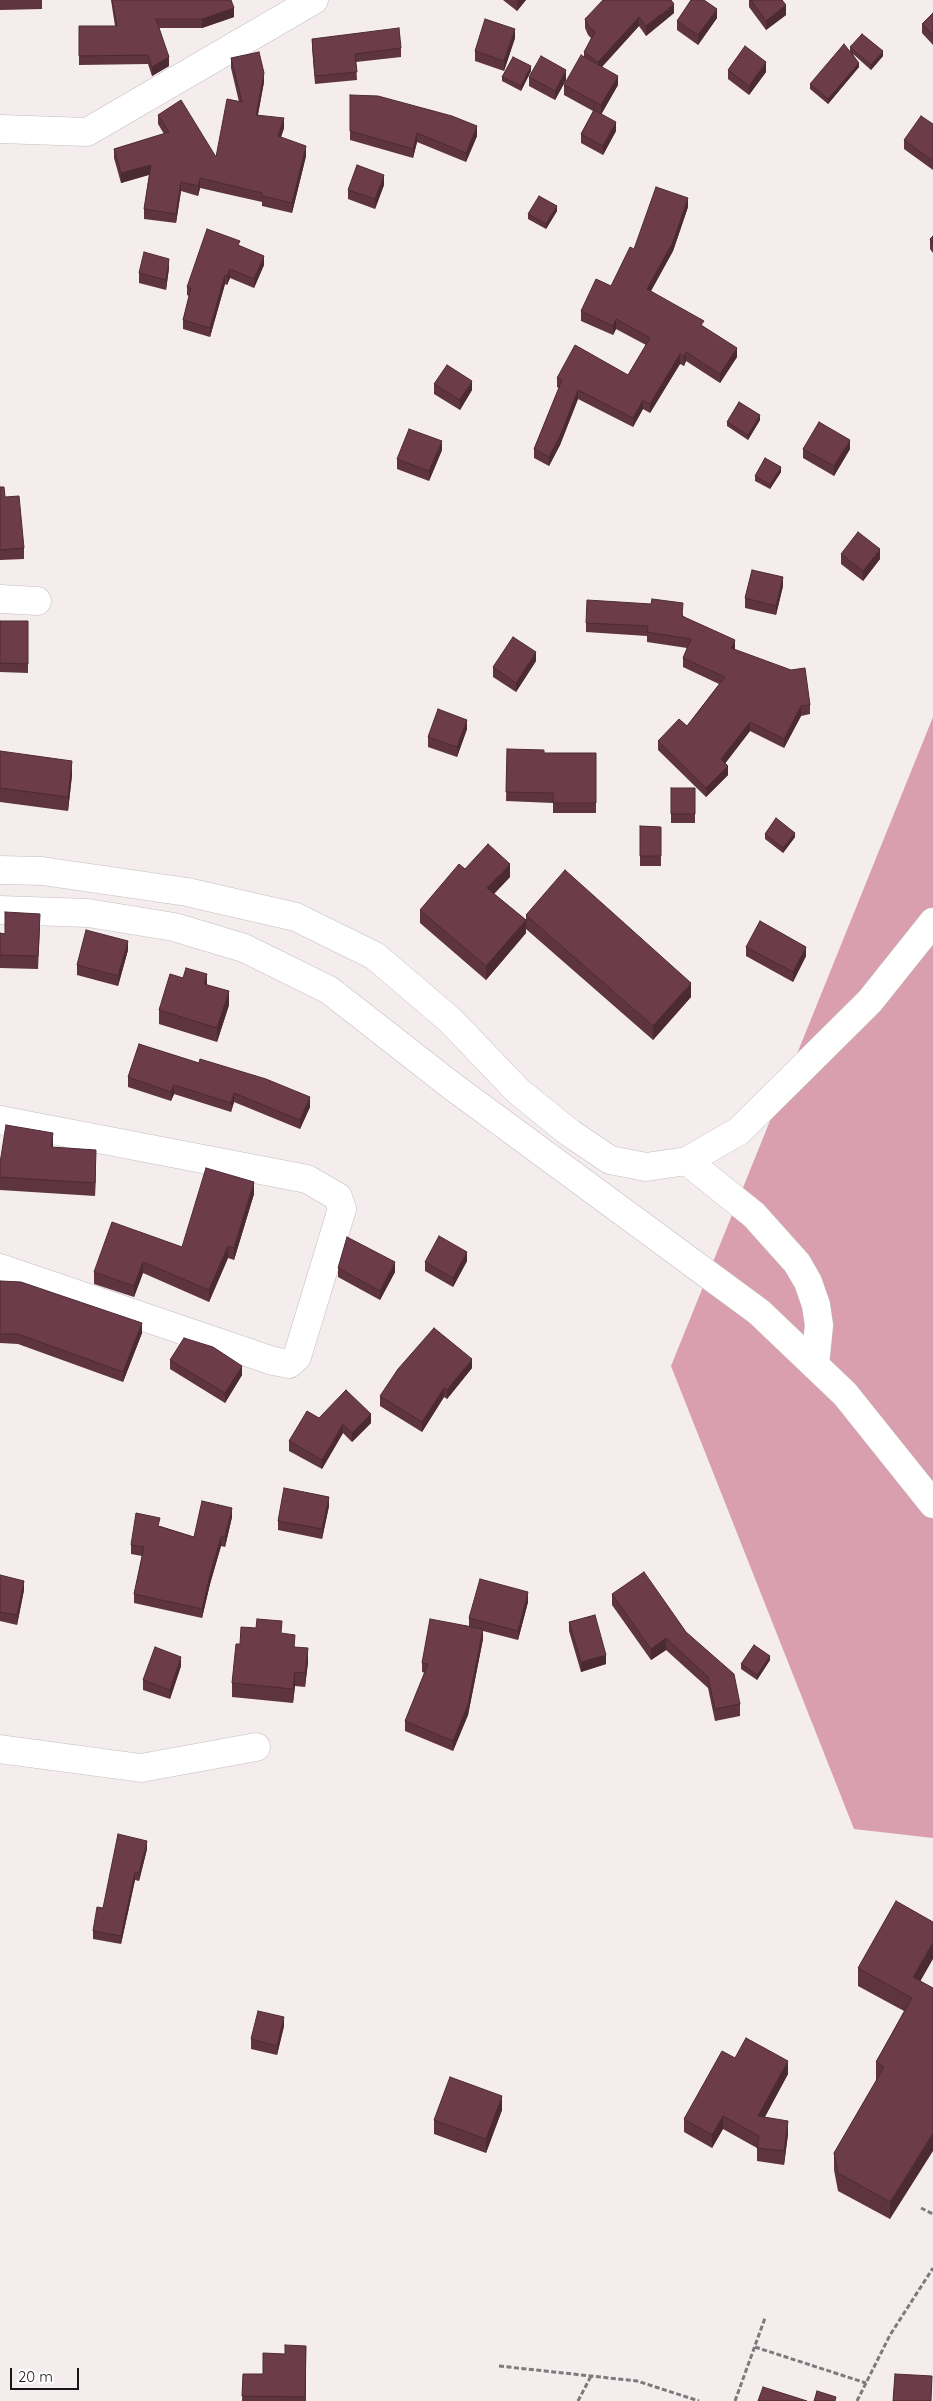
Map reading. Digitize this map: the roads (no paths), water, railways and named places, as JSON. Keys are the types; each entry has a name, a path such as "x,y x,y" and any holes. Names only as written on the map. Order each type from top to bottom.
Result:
{"main road":[{"path":"0,130 87,132 314,0"},
{"path":"0,599 37,601"},
{"path":"0,870 42,872 186,892 296,917 375,956 450,1020 518,1091 570,1133 610,1160 646,1167 687,1161 739,1131 870,1001 933,922"},
{"path":"0,910 88,914 174,927 244,948 329,990 452,1086 758,1312 845,1394 933,1504"},
{"path":"0,1120 307,1179 338,1197 342,1209 297,1357 289,1364 274,1361 0,1268"},
{"path":"687,1161 754,1215 797,1264 808,1282 816,1305 818,1325 815,1366"},
{"path":"0,1749 141,1768 256,1747"}]}
